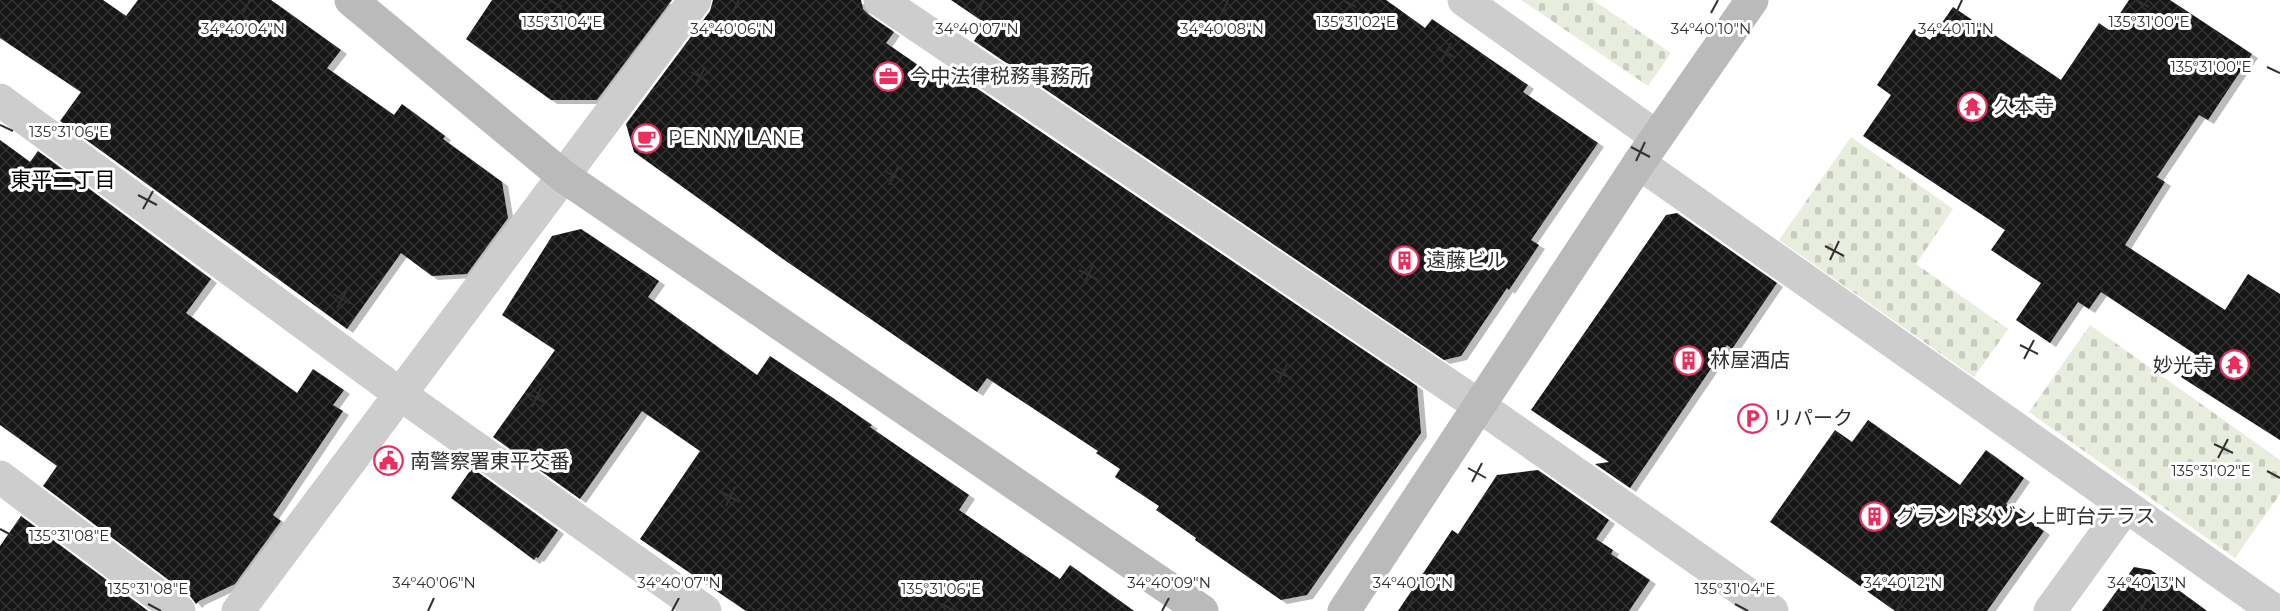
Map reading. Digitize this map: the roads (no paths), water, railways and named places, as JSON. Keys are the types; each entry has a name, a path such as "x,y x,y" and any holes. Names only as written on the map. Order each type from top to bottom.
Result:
{"street":[{"path":"351,0 563,176 1202,611"},
{"path":"238,611 695,0"},
{"path":"880,0 1478,405 1772,611"},
{"path":"1464,0 1657,136"},
{"path":"1344,611 1657,136 1752,0"},
{"path":"0,100 400,394 705,611"},
{"path":"1639,163 2275,611"},
{"path":"0,477 179,611"},
{"path":"2050,611 2126,506"}],"place":[{"name":"今中法律税務事務所","path":"889,76"},
{"name":"久本寺","path":"1973,106"},
{"name":"PENNY LANE","path":"647,138"},
{"name":"遠藤ビル","path":"1405,260"},
{"name":"林屋酒店","path":"1689,360"},
{"name":"妙光寺","path":"2234,365"},
{"name":"リパーク","path":"1752,418"},
{"name":"南警察署東平交番","path":"389,461"},
{"name":"グランドメゾン上町台テラス","path":"1875,516"}],"district":[{"name":"東平二丁目","path":"63,179"}]}
